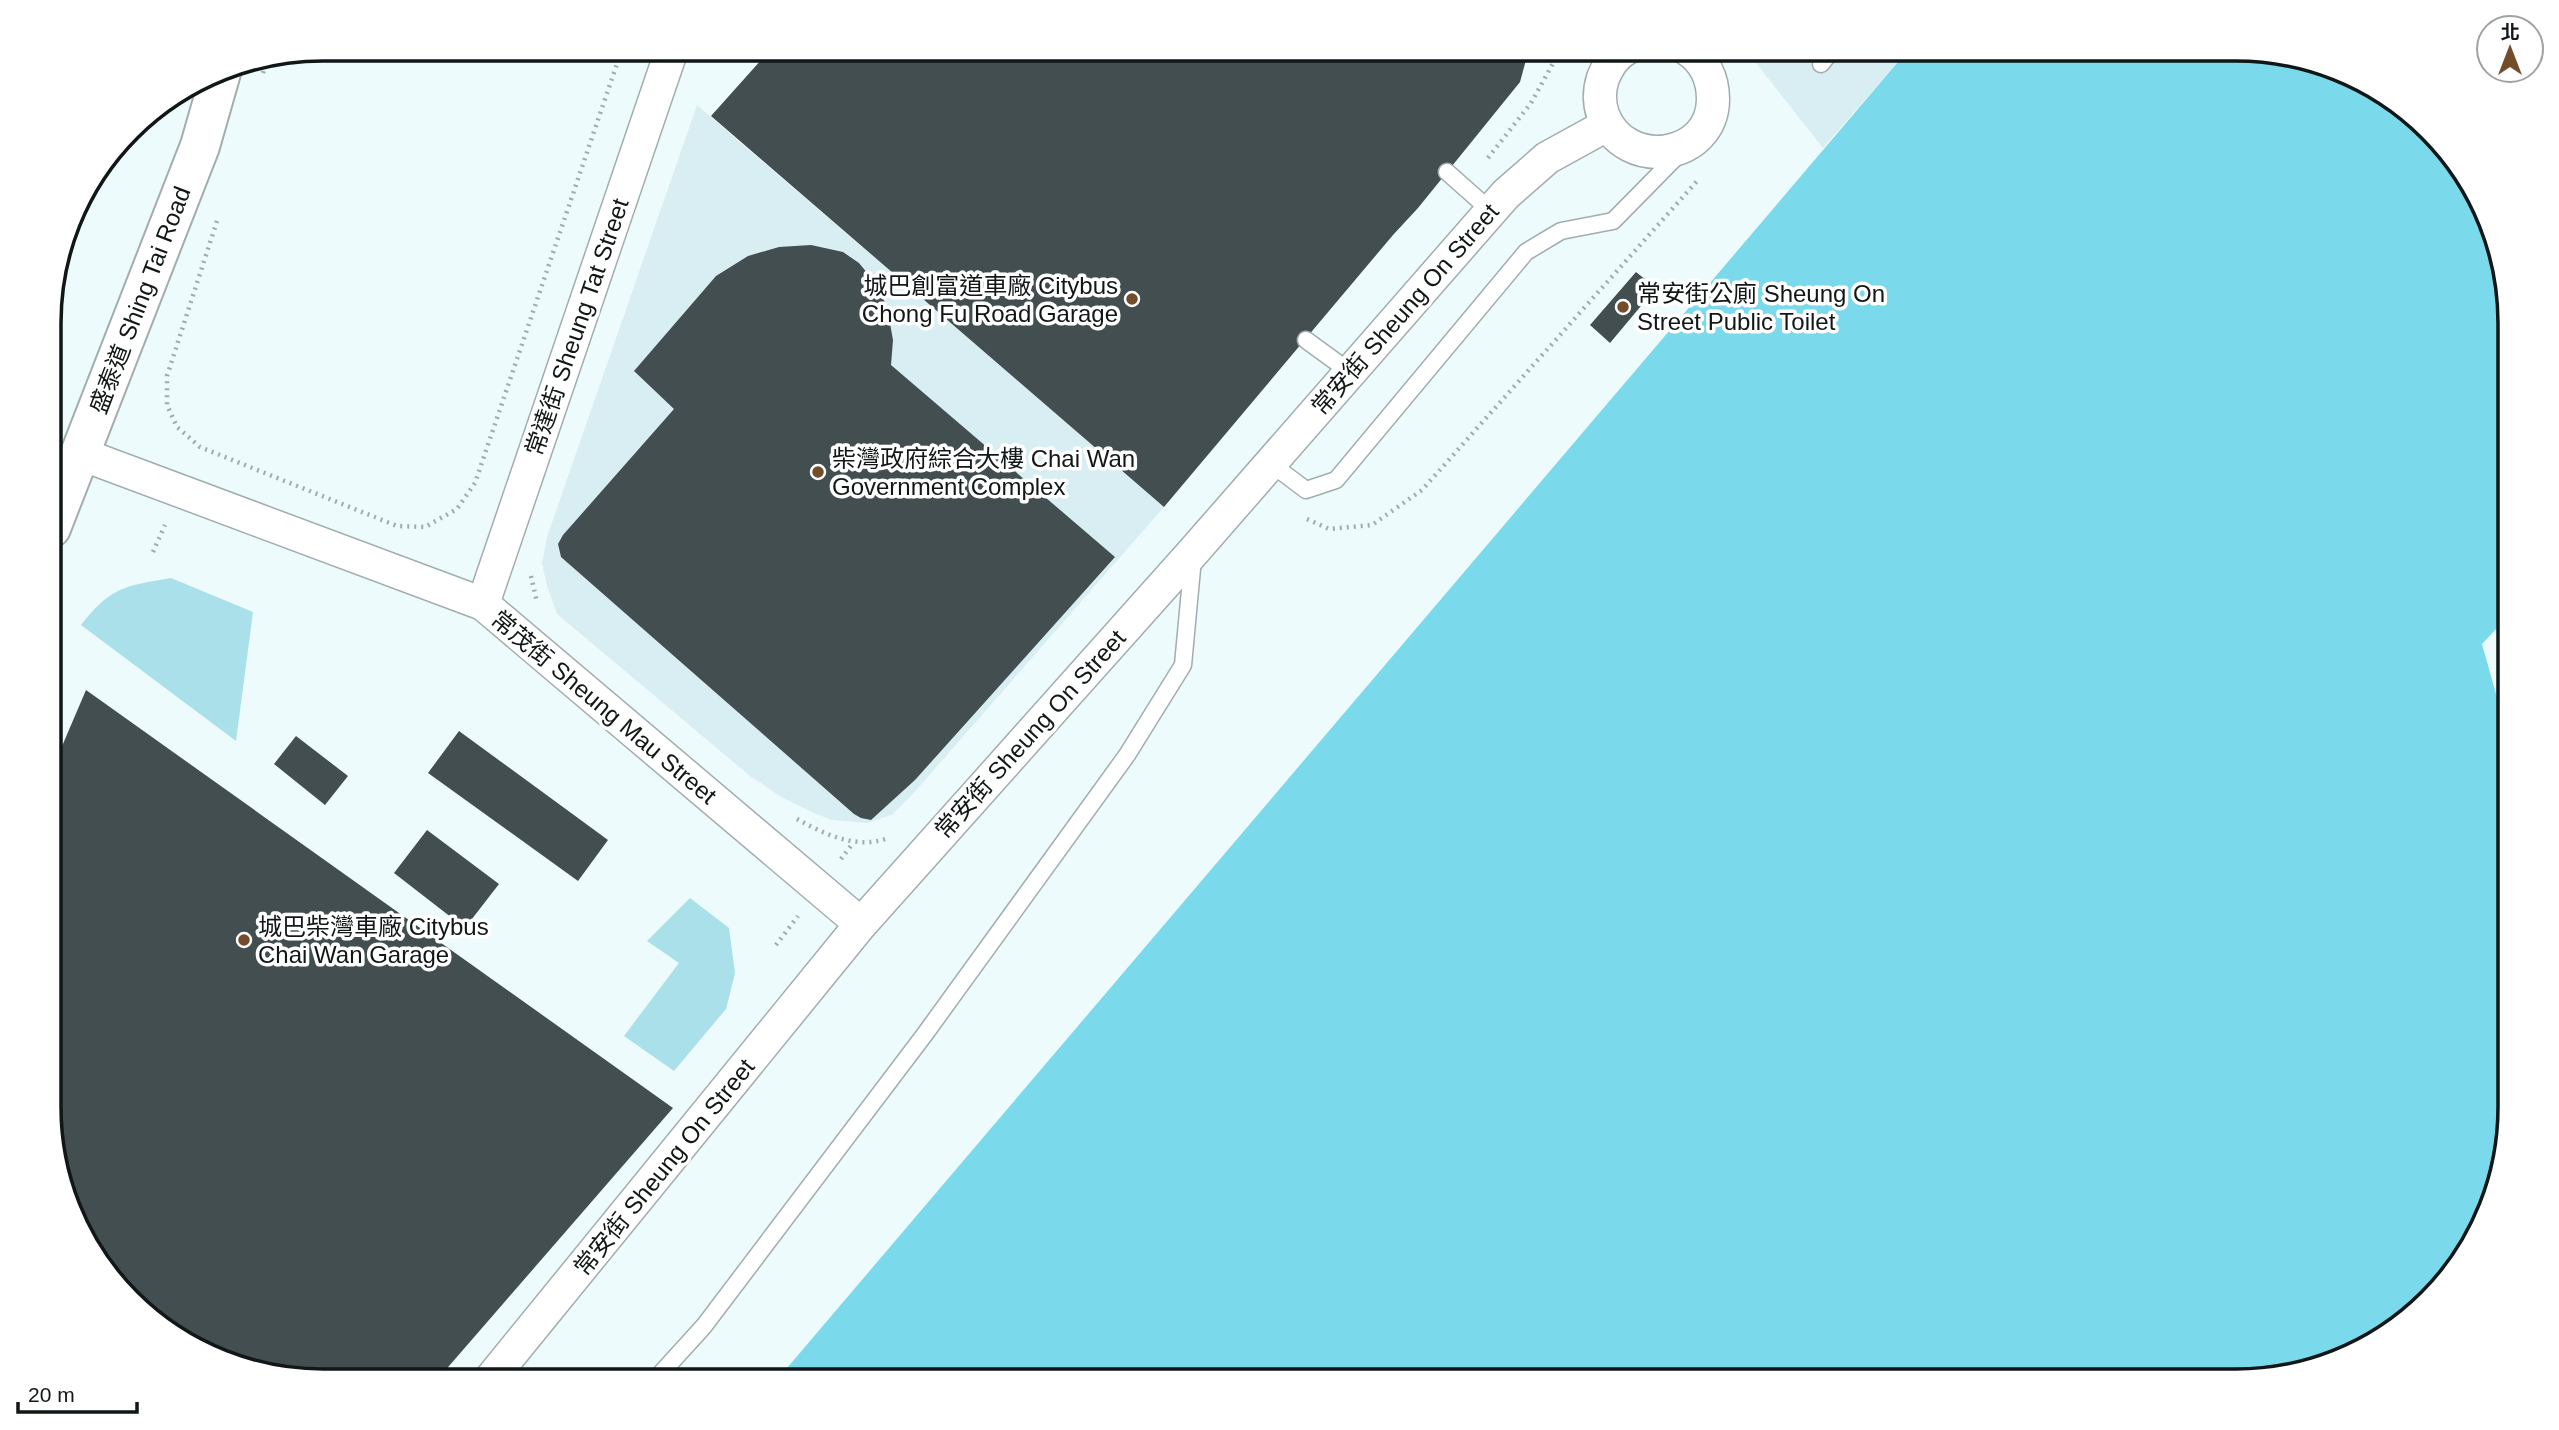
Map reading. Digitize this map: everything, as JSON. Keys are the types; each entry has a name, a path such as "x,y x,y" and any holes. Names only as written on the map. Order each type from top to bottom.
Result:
{"street":[{"name":"常達街 Sheung Tat Street","path":"483,604 668,61"},
{"path":"1613,61 1608,66 1601,85 1600,105 1607,125 1618,139 1632,148 1648,152 1665,152 1681,147 1695,138 1707,123 1713,105 1713,86 1700,61"},
{"name":"盛泰道 Shing Tai Road","path":"61,503 200,146 218,83"},
{"name":"常安街 Sheung On Street","path":"499,1369 861,924 1194,551 1506,194 1547,158 1607,125"},
{"name":"常茂街 Sheung Mau Street","path":"81,454 483,604 861,924"}],"lane":[{"path":"1270,463 1306,490 1336,480 1526,253 1561,231 1613,221 1695,138"},
{"path":"1447,172 1491,211"},
{"path":"1306,340 1350,372"},
{"path":"665,1369 712,1315 925,1034 1127,755 1183,665 1194,551"}],"path":[{"path":"219,215 167,376 167,405 177,427 200,447 352,509 397,526 425,527 457,509 475,483 618,61"},
{"path":"1465,188 1531,103 1554,61"},
{"path":"259,86 265,68"},
{"path":"1298,513 1329,529 1372,525 1422,490 1699,179"},
{"path":"530,566 538,604"},
{"path":"788,814 812,828 853,843 885,840 896,833"}],"shaded area":[{"path":"1754,61 1899,61 1823,148"},
{"path":"1899,61 2236,61 2287,66 2336,81 2382,105 2409,126 2433,150 2454,177 2471,207 2489,255 2496,289 2498,323 2498,627 2482,644 2498,701 2496,1141 2489,1175 2478,1207 2454,1253 2433,1280 2409,1304 2382,1325 2352,1342 2304,1360 2270,1367 2236,1369 786,1369"},
{"name":"柴灣政府綜合大樓 Chai Wan Government Complex","path":"697,105 1164,507 911,796 893,814 868,823 832,820 814,813 783,798 750,776 557,614 547,586 542,563 547,537"},
{"path":"171,578 253,612 236,741 81,625 101,603 120,590"},
{"path":"690,898 729,928 735,973 726,1009 674,1071 624,1036 679,963 647,941"}],"building":[{"name":"城巴創富道車廠 Citybus Chong Fu Road Garage","path":"760,61 1526,61 1520,82 1418,208 1164,507 711,116"},
{"name":"柴灣政府綜合大樓 Chai Wan Government Complex","path":"811,245 843,252 859,263 877,285 887,307 893,340 891,365 1115,557 915,780 871,820 854,814 561,557 558,544 674,409 634,371 716,276 748,256 779,247"},
{"name":"常安街公廁 Sheung On Street Public Toilet","path":"1636,272 1656,288 1610,343 1590,325"},
{"name":"城巴柴灣車廠 Citybus Chai Wan Garage","path":"86,690 673,1108 446,1369 289,1367 239,1355 207,1342 177,1325 150,1304 126,1280 105,1253 88,1223 75,1191 63,1141 61,749"},
{"path":"459,731 608,840 578,881 428,773"},
{"path":"296,736 348,776 325,805 274,764"},
{"path":"427,830 499,884 465,928 394,873"}],"place":[{"name":"城巴創富道車廠 Citybus Chong Fu Road Garage","path":"1132,299"},
{"name":"常安街公廁 Sheung On Street Public Toilet","path":"1623,307"},
{"name":"柴灣政府綜合大樓 Chai Wan Government Complex","path":"818,472"},
{"name":"城巴柴灣車廠 Citybus Chai Wan Garage","path":"244,940"}]}
